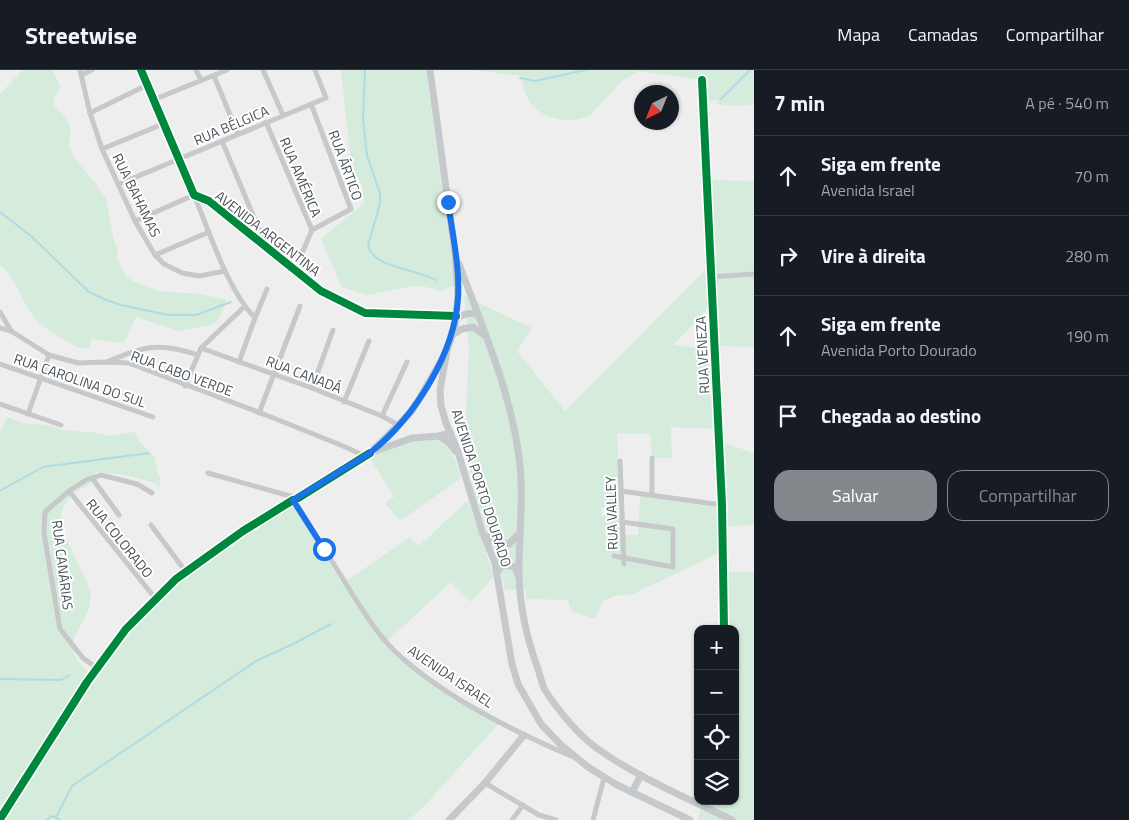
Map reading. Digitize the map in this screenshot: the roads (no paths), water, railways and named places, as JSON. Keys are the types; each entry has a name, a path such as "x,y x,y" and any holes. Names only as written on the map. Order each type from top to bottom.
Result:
{"main road":[{"name":"AVENIDA PORTO DOURADO","path":"430,70 455,254 458,295 456,318 446,351 440,390 443,415 466,473 483,534 497,572 510,657 518,684 541,724 561,745 578,759 604,778 690,820"},
{"name":"AVENIDA PORTO DOURADO","path":"455,254 501,381 518,449 520,468 519,577 527,638 544,688 565,717 597,749 641,775 694,799"},
{"path":"456,318 471,313 478,315"},
{"path":"452,336 462,329 473,327 485,335"},
{"path":"0,819 97,668 126,629 155,598 186,572 244,531 367,454 412,411 446,351"},
{"path":"367,454 412,438 439,436 450,432"},
{"path":"439,436 449,443 455,451 466,473"},
{"path":"483,534 496,543 509,544 520,533"},
{"path":"497,572 503,565 509,565 515,567 519,577"},
{"path":"449,820 485,783 524,735"},
{"path":"632,792 641,775"},
{"name":"AVENIDA PORTO DOURADO","path":"706,805 732,820"}],"street":[{"path":"80,72 92,70"},
{"name":"AVENIDA ARGENTINA","path":"141,70 194,195 209,201 322,291 365,313 456,318"},
{"path":"196,70 201,80"},
{"path":"153,100 227,70"},
{"path":"263,70 283,115"},
{"name":"RUA BÉLGICA","path":"119,184 326,98 315,70"},
{"name":"RUA BAHAMAS","path":"80,72 102,149 135,221 155,255 164,264 182,272 199,276 225,271"},
{"path":"214,76 238,134"},
{"name":"RUA VENEZA","path":"702,80 722,505 724,625"},
{"path":"90,112 147,85"},
{"name":"RUA ÁRTICO","path":"311,104 351,208 312,230"},
{"name":"RUA AMÉRICA","path":"266,122 312,230"},
{"path":"102,149 163,124"},
{"path":"222,141 266,246"},
{"path":"135,221 194,195 225,271 244,307 255,318"},
{"path":"295,269 312,230"},
{"path":"155,255 209,232"},
{"path":"710,277 754,274"},
{"path":"239,362 268,288"},
{"path":"259,413 300,306"},
{"path":"184,386 201,348 244,307"},
{"name":"RUA CABO VERDE","path":"0,312 11,331 49,355 78,363 129,363 184,386 367,454"},
{"path":"0,328 11,331"},
{"path":"312,388 333,330"},
{"path":"344,402 369,341"},
{"path":"106,362 153,346 182,350 198,355"},
{"name":"RUA CANADÁ","path":"201,348 312,388 382,416 398,425"},
{"path":"28,414 49,355"},
{"path":"382,416 407,362"},
{"name":"RUA CAROLINA DO SUL","path":"0,364 153,417"},
{"path":"0,404 61,425"},
{"path":"652,458 652,495"},
{"name":"RUA VALLEY","path":"620,461 624,560"},
{"path":"208,473 296,499"},
{"path":"119,515 92,478 101,476 122,480 137,484 152,493"},
{"name":"RUA CANÁRIAS","path":"92,478 69,491 45,512 44,533 60,629 83,658 97,668"},
{"path":"621,490 722,505"},
{"name":"RUA COLORADO","path":"69,491 155,598"},
{"name":"AVENIDA ISRAEL","path":"296,499 372,624 400,656 451,693 524,735 578,759"},
{"path":"614,556 624,560 673,567 673,529 622,522"},
{"path":"151,525 186,572"},
{"path":"593,820 604,778"},
{"path":"485,783 539,815 556,820"},
{"path":"512,820 522,805"}],"waterway":[{"path":"365,70 363,119 367,156 380,193 380,204 368,245 371,253 378,259 436,280"},
{"path":"520,78 535,81 585,70"},
{"path":"721,99 750,70"},
{"path":"0,212 31,236 89,292 104,299 121,305 168,315 196,315 231,302"},
{"path":"0,491 43,467 149,453"},
{"path":"56,817 72,786 256,661 331,624"},
{"path":"0,679 61,680 70,675"},
{"path":"46,820 52,816 60,820"}]}
